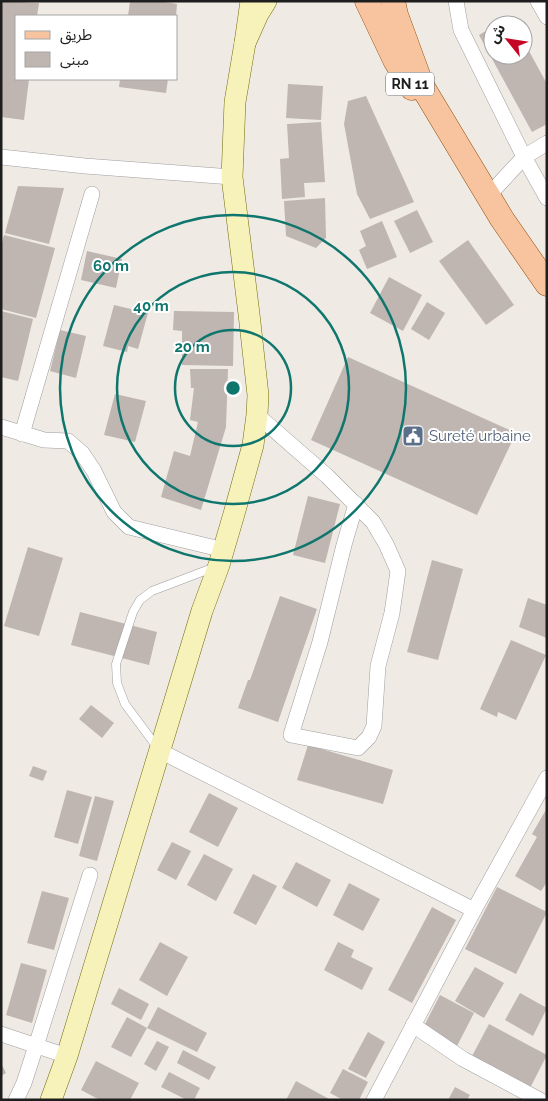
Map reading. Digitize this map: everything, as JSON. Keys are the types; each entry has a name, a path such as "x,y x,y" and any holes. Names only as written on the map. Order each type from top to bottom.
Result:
{"main road":[{"name":"RN 11","path":"367,1 395,60 421,104 466,159"},
{"name":"RN 11","path":"393,1 396,15 422,86 502,219 547,284"},
{"path":"51,1100 67,1056 202,611 221,558 253,445 258,395 232,177 235,102 245,43 261,4"}],"street":[{"path":"457,1 460,30 524,157 547,198"},
{"path":"538,1 547,17"},
{"path":"488,196 524,157 547,143"},
{"path":"1,156 84,166 232,177"},
{"path":"22,434 92,194"},
{"path":"257,415 356,504 372,522 386,544 398,572 392,612 378,666 374,726 370,737 358,748 291,735 320,642 356,504"},
{"path":"1,426 44,440 68,441 82,453 94,471 114,512 128,527 221,558"},
{"path":"160,752 474,910"},
{"path":"374,1100 474,910 547,778"},
{"path":"16,1100 24,1083 90,875"},
{"path":"413,1025 462,1059 540,1100"},
{"path":"1,1034 67,1056"}],"lane":[{"path":"160,752 125,704 117,683 116,664 133,612 140,600 152,591 221,558"}],"building":[{"path":"1,1 39,3 37,15 15,15 15,80 29,80 24,120 1,117"},
{"path":"130,1 159,1 177,4 176,15 128,15"},
{"path":"483,33 483,42 479,35"},
{"path":"533,58 547,84 547,124 532,132 495,65 533,65"},
{"path":"120,80 168,80 166,93 119,87"},
{"path":"288,84 323,86 321,120 286,118"},
{"path":"366,96 414,202 370,219 357,194 344,124 348,101"},
{"path":"321,122 325,182 304,183 305,197 282,199 280,159 289,158 287,124"},
{"path":"18,186 64,188 49,244 5,233"},
{"path":"325,198 326,238 316,248 286,236 284,201"},
{"path":"417,210 433,242 410,253 394,221"},
{"path":"382,221 397,257 367,269 359,250 366,246 360,231"},
{"path":"4,235 55,248 36,318 1,309 1,247"},
{"path":"468,240 514,305 486,325 439,261"},
{"path":"87,251 122,259 116,288 81,280"},
{"path":"389,277 422,295 403,331 370,313"},
{"path":"427,302 445,313 429,340 411,329"},
{"path":"114,305 148,313 138,349 128,346 127,352 103,346"},
{"path":"1,311 33,319 18,381 1,377"},
{"path":"174,311 234,312 233,366 182,365 182,331 173,330"},
{"path":"60,330 86,336 76,378 50,371"},
{"name":"Sureté urbaine","path":"348,357 516,433 477,515 311,440"},
{"path":"190,369 228,369 226,427 201,510 161,497 174,451 190,456 198,422 190,420 194,388 191,388"},
{"path":"115,394 146,401 135,442 104,435"},
{"path":"308,496 340,504 325,563 293,555"},
{"path":"28,547 63,558 39,636 4,626"},
{"path":"432,560 463,569 438,660 407,652"},
{"path":"280,596 317,609 278,722 238,708"},
{"path":"528,598 547,605 547,638 519,627"},
{"path":"80,612 157,632 149,665 71,645"},
{"path":"511,640 546,655 516,720 498,712 497,717 480,709"},
{"path":"91,705 114,723 102,738 79,719"},
{"path":"308,745 393,770 383,804 297,780"},
{"path":"33,766 47,771 43,781 29,776"},
{"path":"67,790 92,797 78,844 54,837"},
{"path":"209,793 238,808 218,847 189,832"},
{"path":"95,796 114,801 97,861 79,856"},
{"path":"547,808 547,882 541,891 515,876 537,837 532,834"},
{"path":"172,842 191,851 176,880 157,870"},
{"path":"204,854 233,869 216,901 187,885"},
{"path":"296,862 331,880 317,907 282,888"},
{"path":"253,874 277,886 256,925 233,913"},
{"path":"349,883 380,899 363,931 333,915"},
{"path":"497,887 547,912 516,974 465,949"},
{"path":"42,891 69,898 54,950 27,943"},
{"path":"432,907 456,920 412,1003 388,990"},
{"path":"160,942 188,957 167,996 139,980"},
{"path":"338,942 354,950 351,957 373,968 362,990 324,970"},
{"path":"21,963 47,970 32,1023 6,1015"},
{"path":"475,967 504,983 484,1018 455,1001"},
{"path":"119,988 149,1004 141,1020 111,1004"},
{"path":"520,993 547,1008 533,1036 505,1020"},
{"path":"440,995 474,1013 457,1046 423,1028"},
{"path":"158,1007 207,1033 197,1052 147,1028"},
{"path":"127,1017 147,1028 131,1057 111,1047"},
{"path":"489,1024 547,1055 529,1090 471,1058"},
{"path":"368,1032 385,1042 366,1078 348,1069"},
{"path":"157,1041 169,1047 156,1071 144,1064"},
{"path":"183,1050 216,1067 209,1080 177,1063"},
{"path":"96,1061 139,1083 130,1100 100,1100 81,1090"},
{"path":"1,1063 6,1073 1,1076"},
{"path":"343,1069 368,1082 359,1100 343,1100 330,1093"},
{"path":"169,1072 200,1088 194,1100 187,1100 161,1087"},
{"path":"296,1081 331,1100 286,1100"},
{"path":"455,1087 470,1095 467,1100 448,1100"}],"place":[{"name":"Sureté urbaine","path":"413,436"}]}
